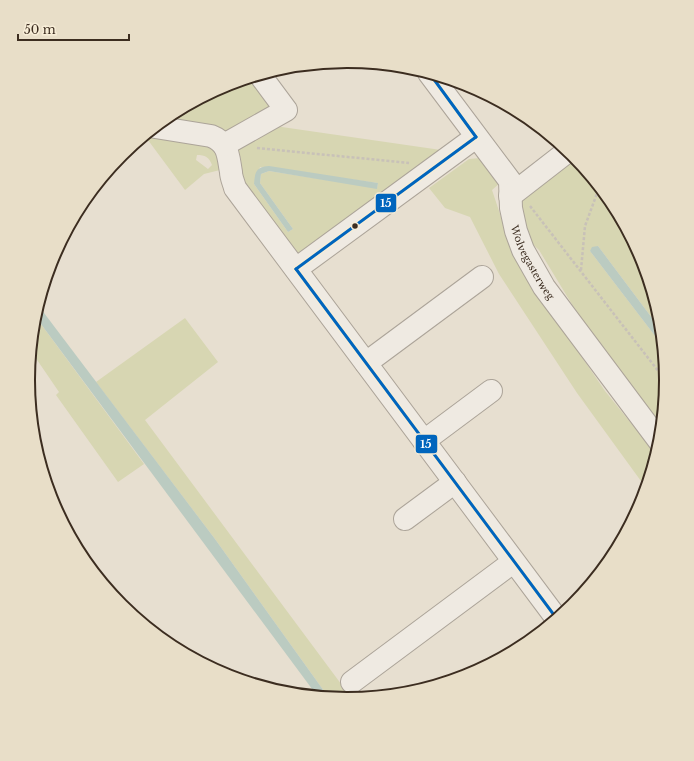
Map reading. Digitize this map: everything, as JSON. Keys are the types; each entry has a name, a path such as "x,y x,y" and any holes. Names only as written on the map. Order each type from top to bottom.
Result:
{"street":[{"path":"224,145 286,110 264,80"},
{"name":"Wolvegasterweg","path":"434,81 510,181 514,193 513,223 519,240 544,287 654,434"},
{"path":"164,128 211,136 219,139 224,145 230,161 231,172 236,188 554,615"},
{"path":"296,269 476,137"},
{"path":"514,193 563,155"},
{"path":"366,363 482,277"},
{"path":"424,441 491,391"},
{"path":"405,519 455,482"},
{"path":"352,682 513,562"}],"path":[{"path":"256,148 421,164 428,173"},
{"path":"514,193 581,270 659,371"},
{"path":"581,270 585,226 597,194"}],"green space":[{"path":"258,81 280,110 231,137 172,122 191,110 209,101 228,92"},
{"path":"268,125 441,150 296,269 242,185 241,160 236,142","holes":["260,167 378,183 377,188 269,171 261,174 260,183 293,229 288,232 254,184"]},
{"path":"155,134 212,144 224,169 204,174 185,190 148,140","holes":["197,155 204,156 210,160 212,165 208,169 196,160"]},
{"path":"480,158 500,183 492,190 515,259 605,391 651,448 642,482 577,393 499,274 470,217 445,208 429,188 469,159"},
{"path":"567,159 595,191 617,225 635,261 653,319 598,246 590,251 655,336 659,380 656,420 576,311 539,250 525,237 519,217 521,199"},
{"path":"185,318 218,362 145,420 347,692 325,692 215,539 96,382"},
{"path":"40,323 144,464 118,482 56,395 59,392 36,359"}],"shaded area":[{"path":"269,166 378,183 377,189 269,171 261,174 260,183 293,229 288,232 254,184 257,171 261,168"},
{"path":"598,246 653,319 655,336 590,251 592,247"},
{"path":"43,312 215,539 325,692 313,691 40,323"}],"transit line":[{"name":"15","path":"435,81 476,137"},
{"name":"15","path":"296,269 476,137"},
{"name":"15","path":"296,269 554,614"}]}
